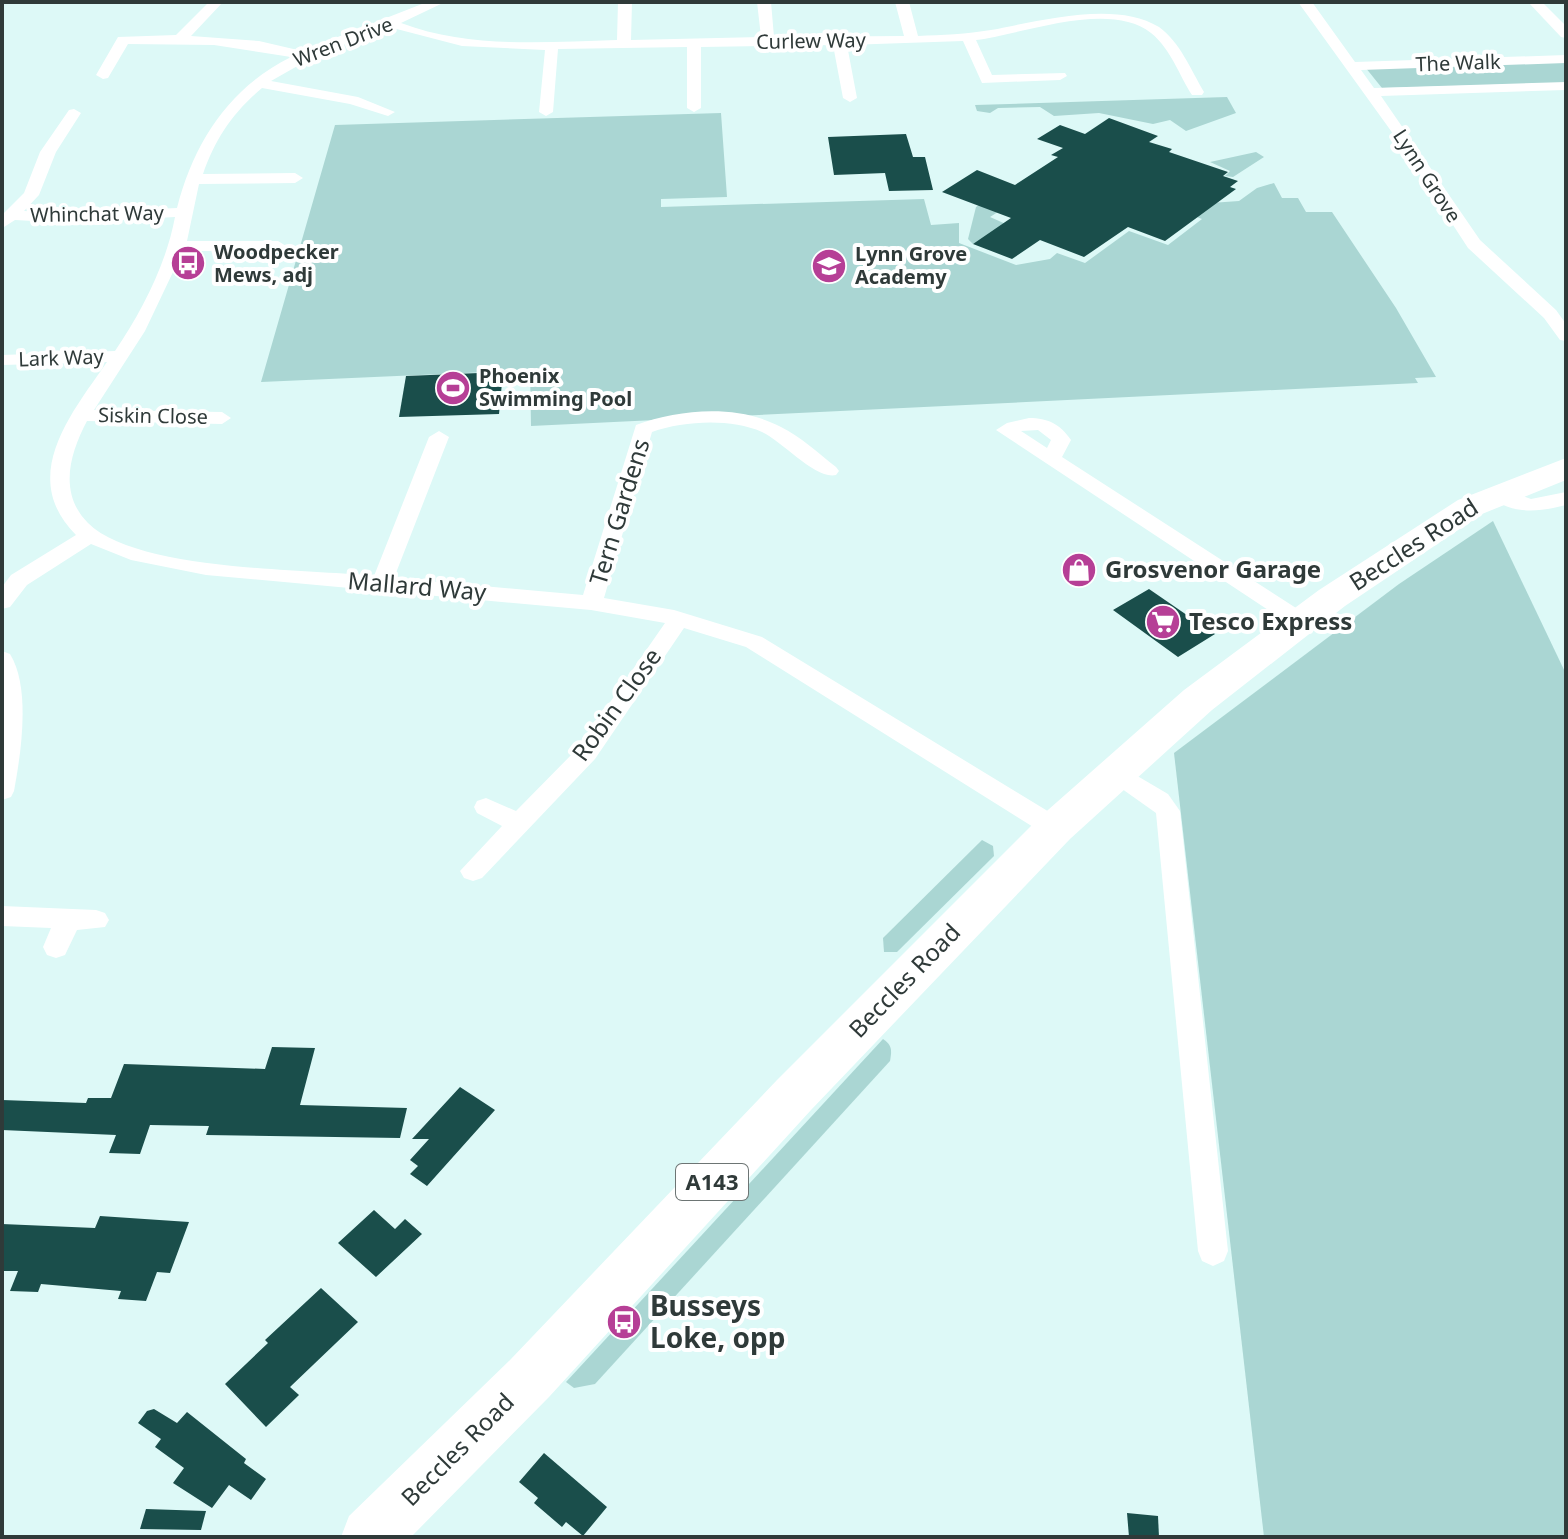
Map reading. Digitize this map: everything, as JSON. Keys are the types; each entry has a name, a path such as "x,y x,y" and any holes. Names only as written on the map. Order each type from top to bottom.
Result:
{"highway":[{"name":"Beccles Road","path":"370,1537 530,1378 761,1129 1055,828 1198,700 1302,622 1470,507 1498,493 1566,468"}],"street":[{"path":"180,39 216,2"},
{"name":"Wren Drive","path":"184,212 197,164 220,125 239,100 258,83 303,56 438,2"},
{"path":"624,44 625,2"},
{"path":"764,2 768,41"},
{"path":"902,2 912,39"},
{"name":"Lynn Grove","path":"1305,2 1467,235 1550,314 1566,336"},
{"path":"1535,2 1566,34"},
{"path":"1032,14 1045,23"},
{"name":"Curlew Way","path":"390,23 415,34 459,43 694,44 968,38 1087,15 1108,16 1147,25 1164,38 1197,92"},
{"path":"103,75 124,37 280,48 303,56"},
{"path":"968,38 987,80 1060,76"},
{"path":"839,40 850,98"},
{"path":"694,44 694,108"},
{"path":"546,112 552,45"},
{"name":"The Walk","path":"1350,66 1566,59"},
{"path":"258,83 342,97 372,106 389,106"},
{"name":"The Walk","path":"1369,92 1566,86"},
{"name":"Whinchat Way","path":"6,219 31,195 48,152 74,113"},
{"path":"192,179 295,178"},
{"name":"Whinchat Way","path":"6,219 184,212"},
{"name":"Mallard Way","path":"184,212 177,246 137,330 83,415 59,467 61,494 73,521 90,535 108,545 163,561 591,603 719,628 754,642 1055,828"},
{"path":"177,246 278,246"},
{"name":"Lark Way","path":"2,360 120,356"},
{"name":"Siskin Close","path":"83,415 222,418"},
{"name":"Tern Gardens","path":"591,603 605,565 643,429 672,420 726,419 753,423 772,429 829,471"},
{"path":"381,584 439,437"},
{"path":"1049,458 1302,622"},
{"name":"Beccles Road","path":"1498,493 1522,505 1535,506 1566,498"},
{"path":"2,602 10,578 90,535"},
{"name":"Robin Close","path":"473,871 587,753 679,619"},
{"path":"2,659 10,685 6,721 11,747 2,791"},
{"path":"1117,773 1159,800 1168,811 1213,1251"},
{"path":"486,807 518,823"},
{"path":"2,916 96,920"},
{"path":"56,947 69,919"}],"shaded area":[{"path":"1566,62 1566,83 1382,88 1365,67"},
{"path":"1227,97 1236,113 1186,131 1170,120 1153,124 1099,113 1054,116 1040,107 998,108 990,113 977,111 975,105"},
{"name":"Lynn Grove Academy","path":"721,113 727,197 661,199 661,207 924,199 931,225 959,223 959,243 1016,265 1050,259 1057,253 1085,263 1129,231 1168,245 1202,219 1168,206 1239,201 1257,188 1274,183 1282,198 1298,198 1306,212 1332,212 1396,308 1436,377 1415,378 1418,383 531,426 530,370 261,382 335,125"},
{"path":"1256,152 1264,157 1233,177 1225,176 1230,171 1210,162"},
{"path":"993,195 1004,208 990,217 1008,225 973,244 968,239 976,207"},
{"path":"1493,521 1566,674 1566,1537 1264,1537 1174,753 1399,584"},
{"path":"982,840 993,846 994,856 897,952 884,952 883,938"},
{"path":"883,1039 891,1048 890,1061 595,1384 574,1388 566,1382"}],"building":[{"path":"1109,118 1158,136 1149,142 1172,149 1169,152 1228,172 1223,176 1238,181 1230,187 1236,189 1165,241 1128,227 1084,257 1040,240 1012,259 973,244 1011,218 942,192 977,170 1015,185 1058,157 1051,155 1063,148 1037,139 1060,125 1085,134"},
{"path":"906,134 913,157 925,157 933,190 889,191 885,173 834,175 828,137"},
{"name":"Phoenix Swimming Pool","path":"503,372 499,414 399,417 406,376"},
{"name":"Tesco Express","path":"1149,589 1215,634 1178,657 1113,610"},
{"path":"272,1047 315,1048 300,1105 407,1108 400,1138 206,1135 209,1126 150,1125 140,1154 109,1153 116,1135 2,1130 2,1100 86,1103 88,1098 111,1098 124,1064 265,1069"},
{"path":"460,1087 495,1110 427,1186 410,1174 418,1166 410,1160 429,1139 412,1139"},
{"path":"374,1210 395,1229 405,1219 422,1234 376,1277 338,1243"},
{"path":"100,1216 189,1222 170,1273 157,1272 146,1301 118,1299 121,1291 41,1284 38,1292 10,1291 18,1271 2,1271 2,1224 95,1228"},
{"path":"321,1288 358,1322 290,1387 299,1395 266,1427 225,1384 268,1343 265,1340"},
{"path":"154,1409 177,1423 187,1412 246,1459 244,1463 266,1479 251,1500 229,1485 212,1508 173,1483 184,1468 155,1447 161,1439 138,1423 147,1411"},
{"path":"544,1453 607,1507 583,1536 566,1522 562,1527 534,1503 538,1498 519,1482"},
{"path":"146,1509 206,1511 201,1530 140,1529"},
{"path":"1127,1513 1158,1516 1159,1537 1129,1537"}],"place":[{"name":"Woodpecker Mews, adj","path":"188,263"},
{"name":"Lynn Grove Academy","path":"829,266"},
{"name":"Phoenix Swimming Pool","path":"453,388"},
{"name":"Grosvenor Garage","path":"1079,570"},
{"name":"Tesco Express","path":"1163,622"},
{"name":"Busseys Loke, opp","path":"624,1322"}]}
